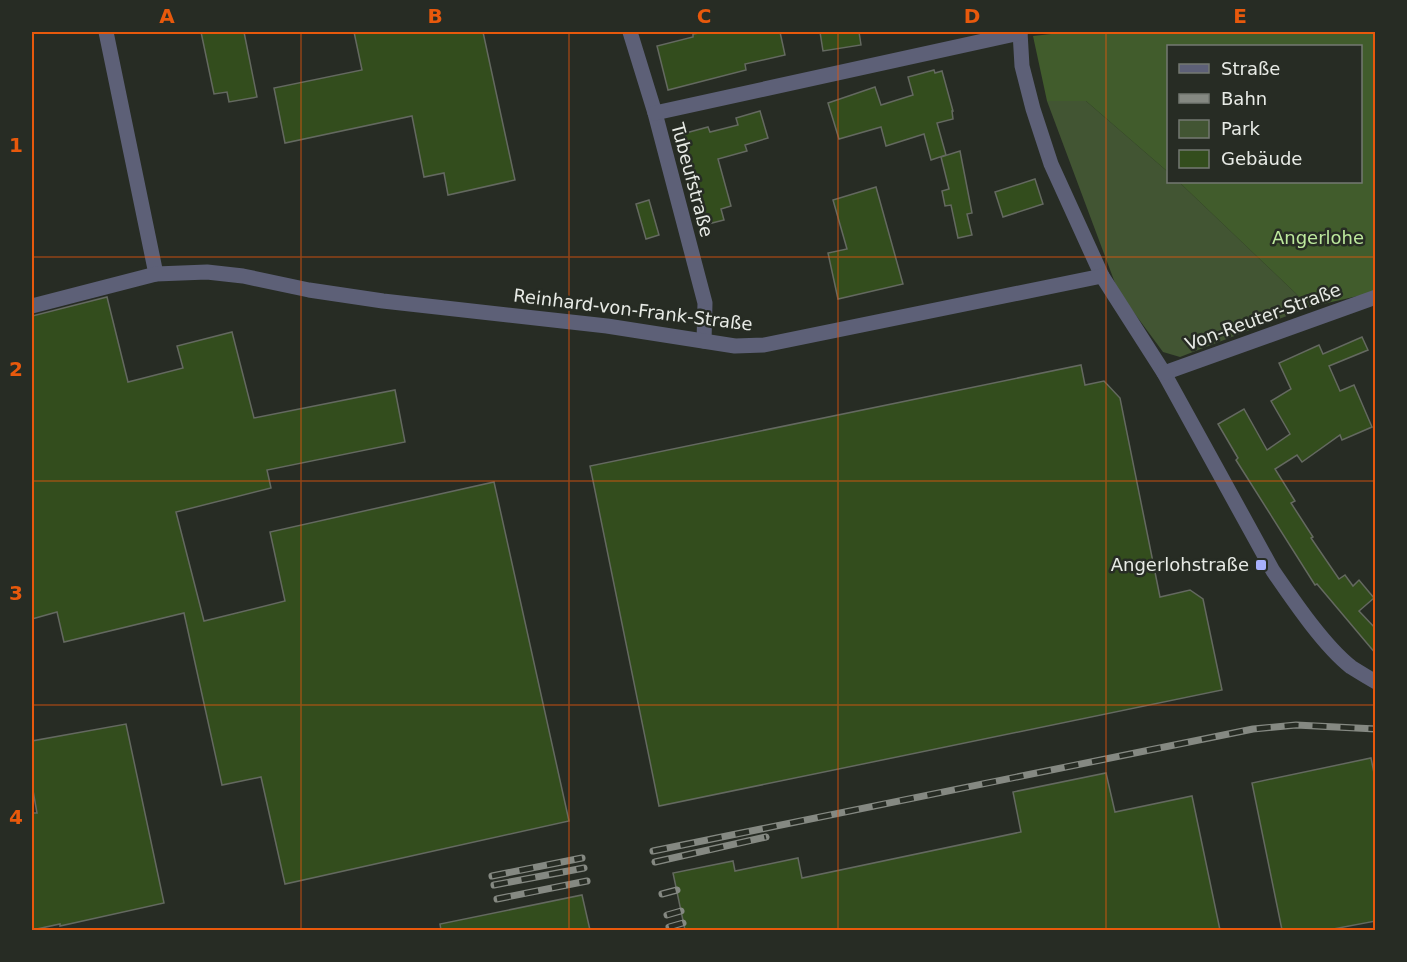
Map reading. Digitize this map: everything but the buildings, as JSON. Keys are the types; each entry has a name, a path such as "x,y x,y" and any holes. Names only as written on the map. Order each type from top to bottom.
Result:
{"street":[{"path":"106,32 156,274"},
{"name":"Tubeufstraße","path":"630,32 655,113 705,303 704,341"},
{"path":"655,113 1020,32 1023,66 1051,164 1102,276 1164,373 1273,572 1291,598 1338,655 1352,668 1376,682"},
{"name":"Reinhard-von-Frank-Straße","path":"32,306 156,274 207,272 243,276 309,290 383,301 607,326 735,346 764,345 1102,276"},
{"name":"Von-Reuter-Straße","path":"1164,373 1376,297"}],"green space":[{"name":"Angerlohe","path":"1069,32 1375,32 1375,292 1310,307 1180,183 1362,183 1362,45 1167,45 1167,171 1086,101 1047,101 1033,36"},
{"path":"1047,101 1086,101 1167,171 1167,183 1180,183 1310,307 1180,357 1163,352 1118,291"}],"railway":[{"path":"653,851 1253,729 1296,725 1376,729"},
{"path":"655,862 766,837"},
{"path":"492,876 582,858"},
{"path":"494,885 584,868"},
{"path":"497,899 587,881"},
{"path":"662,894 677,890"},
{"path":"667,915 681,911"},
{"path":"669,927 683,923"}],"place":[{"name":"Angerlohstraße","path":"1261,565"}]}
